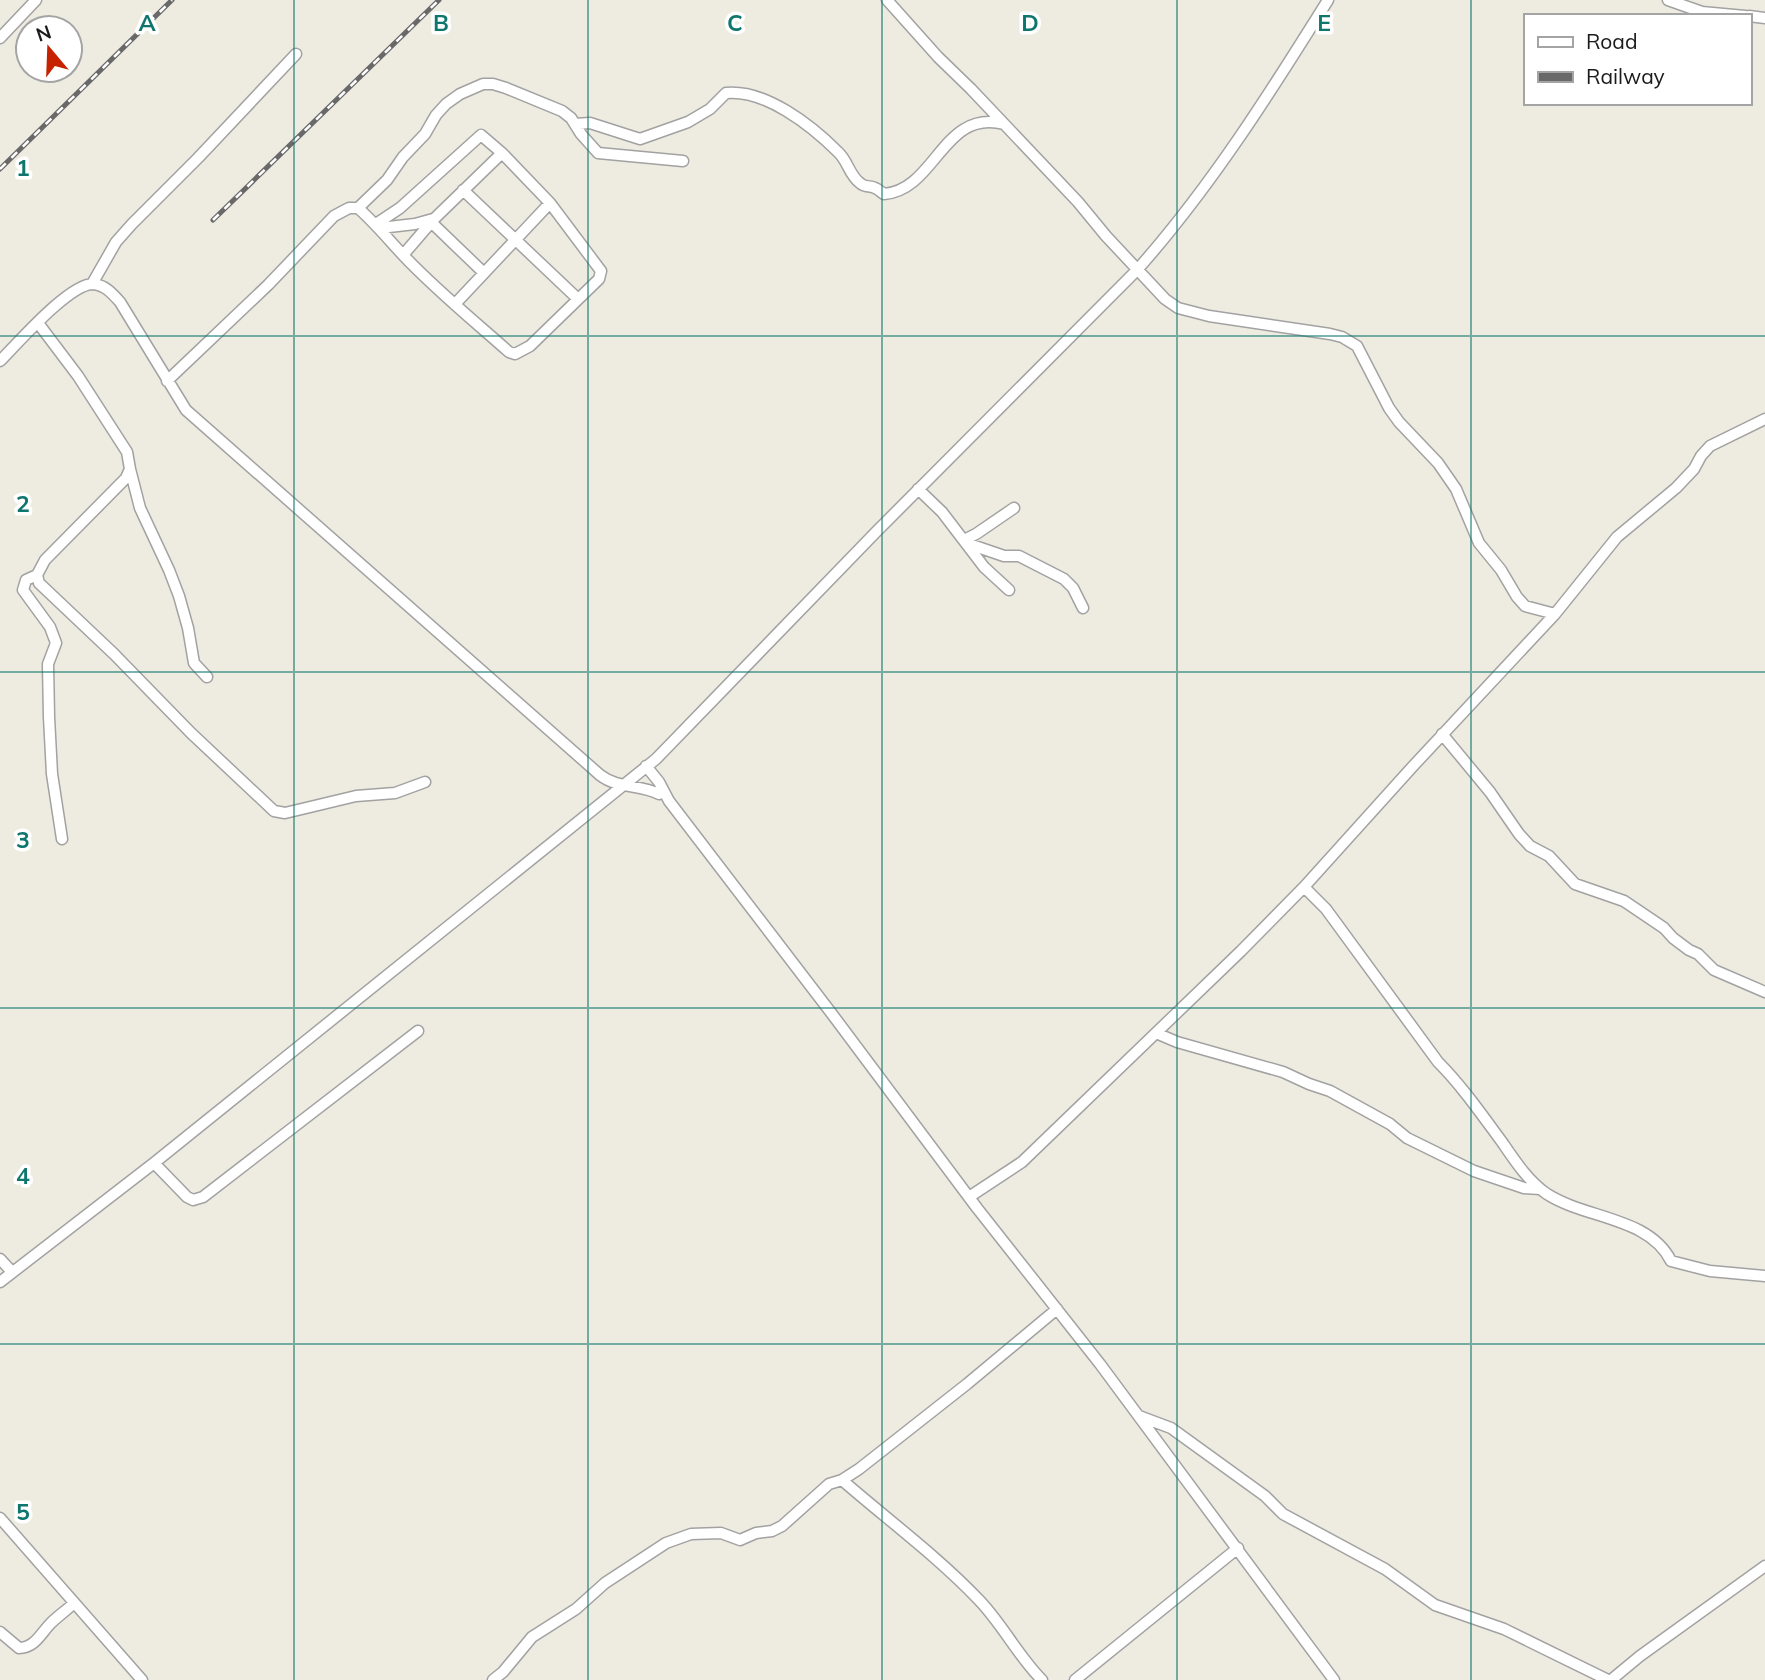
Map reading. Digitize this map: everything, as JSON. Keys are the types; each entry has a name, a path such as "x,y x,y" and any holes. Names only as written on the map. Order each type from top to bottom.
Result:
{"street":[{"path":"0,38 36,0"},
{"path":"887,0 938,57 1078,202 1158,294 1178,307 1209,316 1330,334 1342,337 1357,346 1389,408 1438,463 1456,489 1479,543 1501,570 1517,597 1525,606 1555,614"},
{"path":"0,1282 153,1163 656,759 918,489 1137,270 1177,225 1291,60 1328,0"},
{"path":"1668,0 1702,12 1724,14"},
{"path":"92,284 116,242 296,54"},
{"path":"358,208 387,180 446,104 474,88 493,84 562,111 598,153 683,161"},
{"path":"575,124 590,123 640,139 688,122 710,109 726,93 742,92 754,95 802,121 839,153 859,182 884,194 905,188 962,129 984,121 1004,124"},
{"path":"167,381 268,285 334,216 349,208 358,208 378,226 403,256 509,352 515,354 530,346 599,279 601,271 550,204 502,153 481,135 378,226"},
{"path":"403,256 432,220 502,153"},
{"path":"463,190 578,299"},
{"path":"455,304 550,204"},
{"path":"378,226 432,220"},
{"path":"432,220 484,273"},
{"path":"0,361 78,288 92,284 106,288 120,302 186,410 600,775 611,783 659,794 669,801"},
{"path":"38,323 78,376 127,453 140,508 179,596 194,663 207,677"},
{"path":"970,1197 1022,1162 1304,887 1555,614 1618,537 1676,488 1710,446 1765,419"},
{"path":"62,839 52,774 49,717 48,664 56,643 50,627 23,590 26,580 37,575 45,560 126,478 130,469"},
{"path":"918,489 942,512 984,568 1009,590"},
{"path":"965,541 1014,508"},
{"path":"965,541 1004,556 1027,559 1064,579 1073,588 1083,608"},
{"path":"37,575 39,583 47,591 274,811 285,813 356,796 396,793 425,782"},
{"path":"1442,734 1530,846 1549,856 1575,884 1624,901 1664,928 1689,950 1699,954 1714,970 1765,992"},
{"path":"656,759 659,782 669,801 1139,1416 1334,1680"},
{"path":"642,769 659,782"},
{"path":"642,769 659,794"},
{"path":"1304,887 1326,909 1438,1062 1459,1085 1520,1168 1540,1189 1562,1202 1646,1233 1659,1242 1671,1261 1710,1271 1765,1276"},
{"path":"153,1163 187,1198 193,1200 203,1197 418,1031"},
{"path":"1156,1033 1177,1042 1283,1072 1330,1091 1390,1124 1407,1138 1474,1171 1524,1188 1540,1189"},
{"path":"0,1259 12,1272"},
{"path":"494,1680 532,1637 576,1609 605,1583 666,1542 691,1534 721,1533 740,1540 756,1533 772,1531 829,1484 842,1480 967,1384 1057,1309"},
{"path":"1139,1416 1171,1429 1265,1496 1283,1514 1385,1569 1436,1605 1504,1629 1609,1680 1765,1566"},
{"path":"842,1480 920,1543 960,1580 998,1621 1018,1652 1042,1680"},
{"path":"0,1518 142,1680"},
{"path":"1075,1680 1238,1548"},
{"path":"0,1632 19,1648 26,1648 36,1642 51,1623 74,1603"}],"railway":[{"path":"0,169 172,0"},
{"path":"213,220 439,0"}]}
